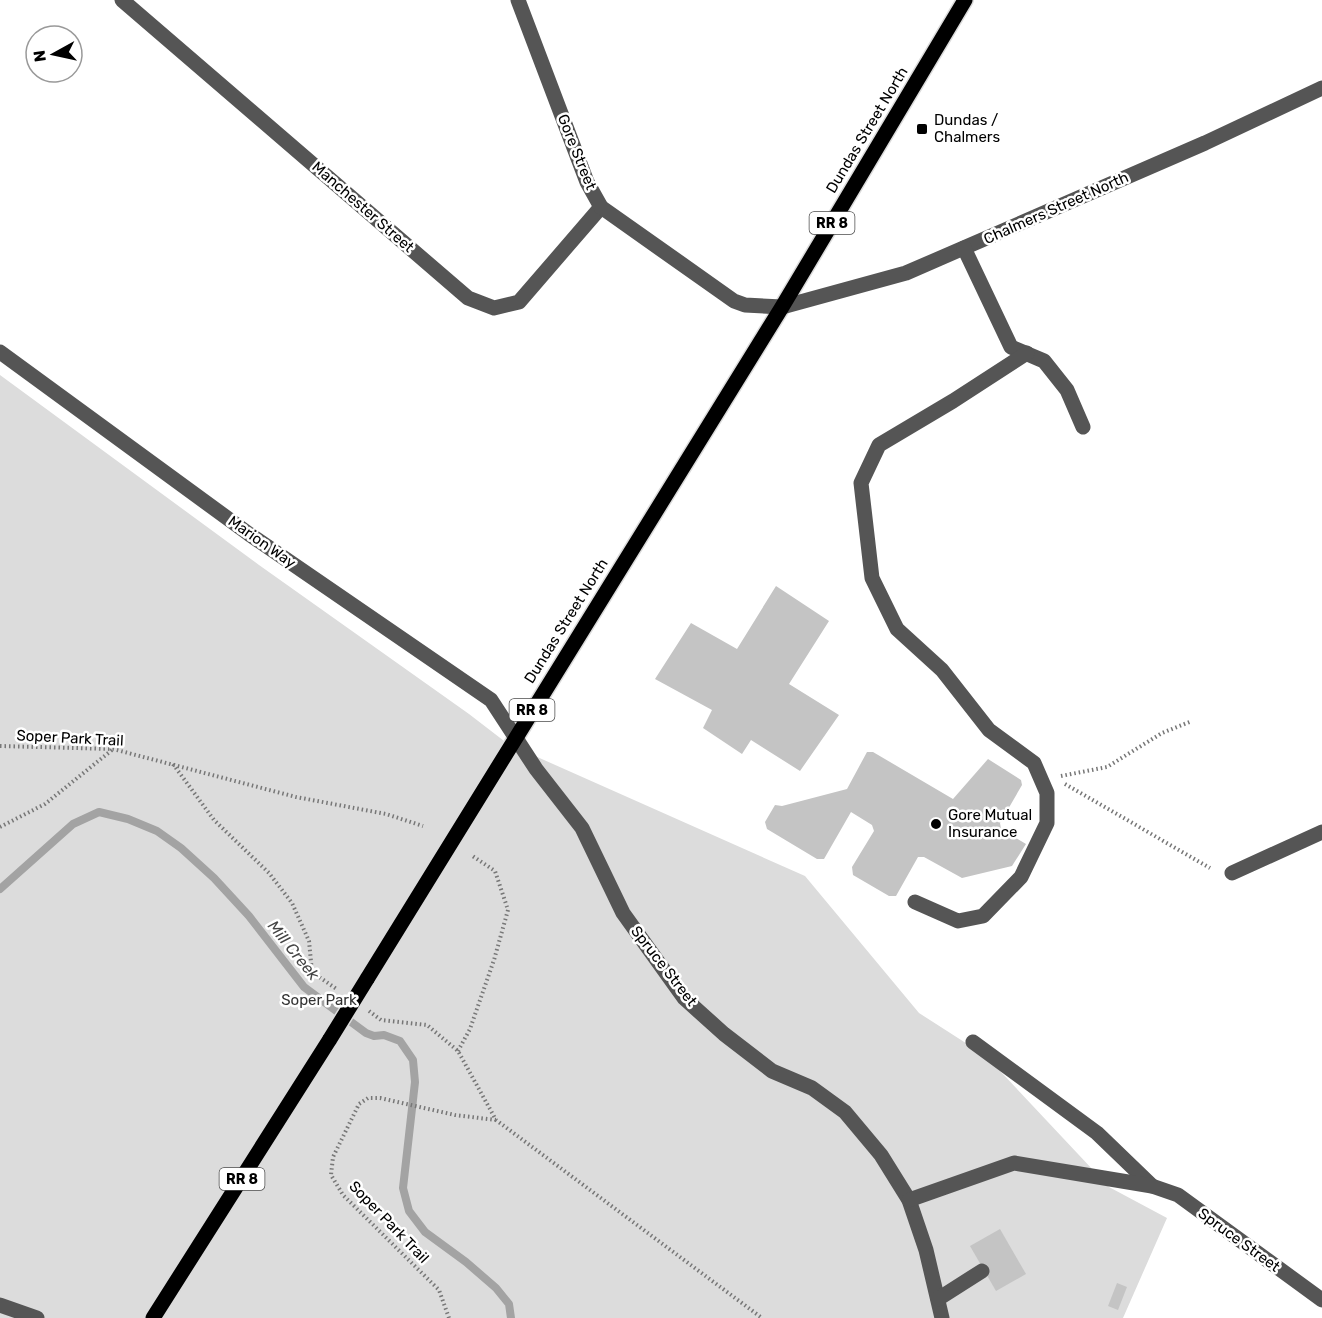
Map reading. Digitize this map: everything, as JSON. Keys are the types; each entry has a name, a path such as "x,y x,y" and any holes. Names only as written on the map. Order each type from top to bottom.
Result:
{"main road":[{"name":"Dundas Street North","path":"153,1318 330,1039 782,308 965,0"}],"street":[{"name":"Manchester Street","path":"122,0 468,298 494,308 519,302 601,207"},
{"name":"Gore Street","path":"518,0 587,182 601,207 734,301 745,305 782,308"},
{"name":"Chalmers Street North","path":"782,308 906,273 1205,143 1322,88"},
{"path":"964,248 1011,347 1044,361 1067,390 1083,427"},
{"name":"Marion Way","path":"0,352 249,534 491,700 516,738"},
{"path":"915,902 958,921 983,916 1021,877 1047,823 1047,794 1034,763 989,730 942,670 897,629 872,578 861,483 879,445 1027,353"},
{"name":"Spruce Street","path":"516,738 536,769 582,828 623,913 684,998 724,1034 772,1071 812,1088 845,1112 881,1155 909,1200 926,1250 942,1318"},
{"path":"1232,873 1322,832"},
{"name":"Spruce Street","path":"973,1042 1097,1133 1152,1186"},
{"name":"Spruce Street","path":"909,1200 1014,1163 1152,1186 1178,1195 1322,1300"},
{"path":"938,1299 982,1271"},
{"path":"0,1305 37,1318"}],"path":[{"path":"1192,721 1162,733 1107,767 1054,778 1210,868"},
{"name":"Soper Park Trail","path":"0,746 113,749 296,797 386,814 423,826"},
{"path":"0,827 45,804 113,749"},
{"path":"173,764 214,820 269,873 291,903 309,941 312,972"},
{"path":"458,1051 470,1029 494,960 508,910 495,871 471,855"},
{"name":"Soper Park Trail","path":"381,1020 427,1025 458,1051 496,1120 762,1318"},
{"name":"Soper Park Trail","path":"449,1318 440,1290 343,1195 331,1175 333,1157 359,1104 368,1098 380,1098 434,1111 496,1120"}],"green space":[{"name":"Soper Park","path":"0,375 508,744 805,876 919,1013 986,1056 1109,1187 1167,1218 1123,1318 0,1318"}],"building":[{"path":"776,586 829,621 789,684 839,715 800,771 751,740 742,754 703,728 712,710 655,679 691,623 737,649"},
{"name":"Gore Mutual Insurance","path":"867,752 873,752 953,799 988,759 1021,780 1022,785 1000,823 1001,829 1026,844 1012,866 962,878 924,857 918,857 896,896 889,896 853,875 852,867 874,831 872,825 851,812 824,859 817,859 767,829 765,822 775,805 782,806 847,789"},
{"path":"1000,1229 1026,1274 996,1291 970,1246"},
{"path":"1117,1283 1127,1287 1118,1310 1108,1306"}],"waterway":[{"name":"Mill Creek","path":"0,889 73,824 99,812 128,819 157,831 181,848 214,878 249,916 304,987 366,1033 374,1036 384,1035 400,1041 413,1060 415,1082 403,1188 409,1211 425,1232 466,1262 496,1288 509,1304 511,1318"}],"place":[{"name":"Dundas / Chalmers","path":"922,129"},
{"name":"Gore Mutual Insurance","path":"936,824"}]}
